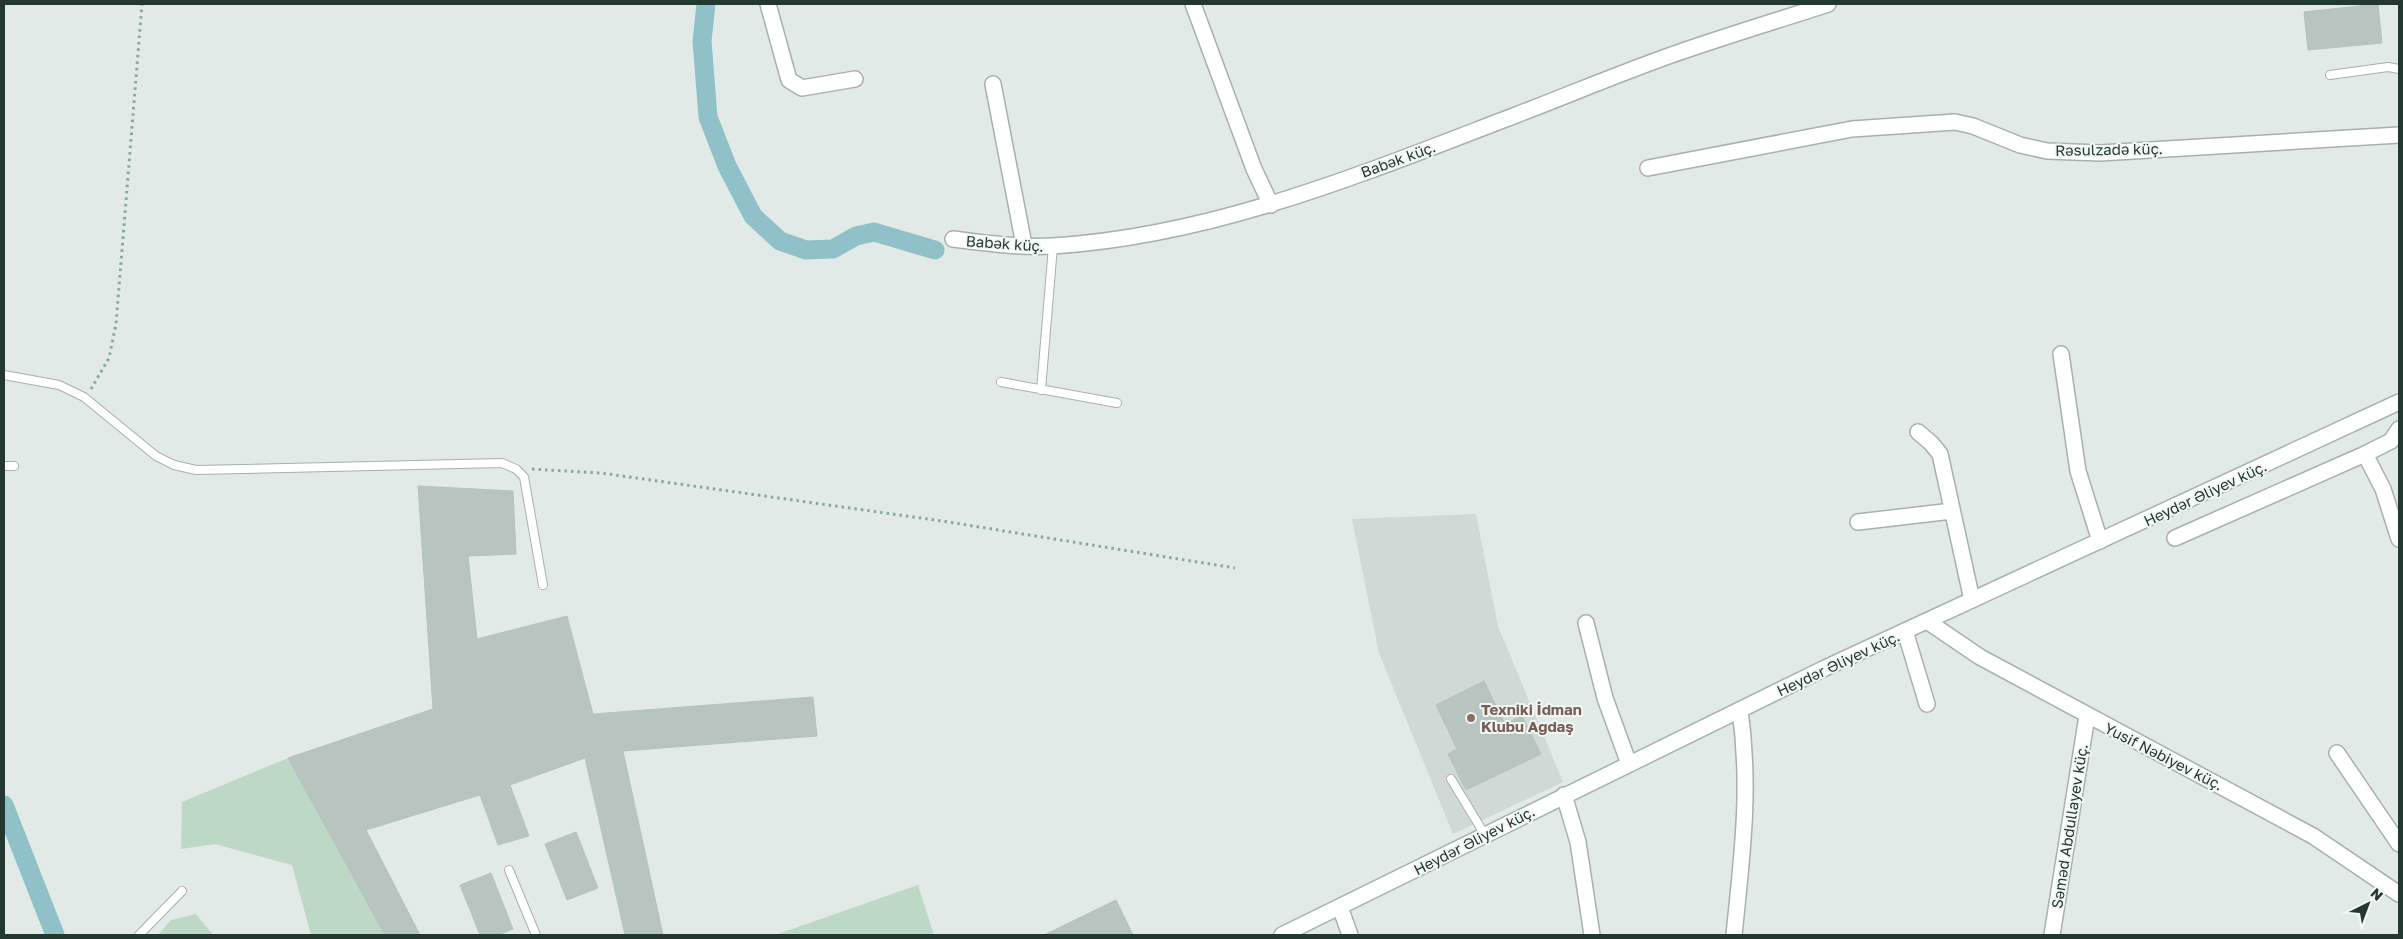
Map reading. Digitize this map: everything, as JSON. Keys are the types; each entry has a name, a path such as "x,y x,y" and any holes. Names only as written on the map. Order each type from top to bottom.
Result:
{"street":[{"path":"768,4 790,80 802,88 855,79"},
{"path":"1193,4 1254,169 1270,205"},
{"name":"Babək küç.","path":"952,239 1054,246 1131,237 1220,219 1270,205 1451,139 1679,52 1828,4"},
{"path":"993,84 1024,245"},
{"name":"Rəsulzadə küç.","path":"1648,168 1852,129 1956,122 1973,126 2020,145 2047,151 2100,153 2399,134"},
{"path":"2061,354 2078,471 2100,541"},
{"name":"Heydər Əliyev küç.","path":"1282,935 1564,795 1905,631 2399,402"},
{"path":"2175,538 2365,454 2391,441 2399,429"},
{"path":"1918,432 1940,454 1972,600"},
{"path":"2365,454 2383,489 2399,539"},
{"path":"1858,522 1952,512"},
{"name":"Yusif Nəbiyev küç.","path":"1927,622 1980,657 2087,716 2240,795 2313,836 2399,894"},
{"path":"1586,623 1605,698 1629,764"},
{"path":"1905,631 1927,704"},
{"path":"1734,935 1744,847 1747,784 1746,752 1740,710"},
{"name":"Səməd Abdullayev küç.","path":"2052,935 2087,716"},
{"path":"2338,753 2399,844"},
{"path":"1564,795 1579,850 1592,935"},
{"path":"1340,907 1350,935"}],"lane":[{"path":"2330,75 2388,66 2399,69"},
{"path":"1041,390 1054,246"},
{"path":"4,375 59,385 84,397 156,456 174,465 196,470 502,463 516,469 524,477 543,585"},
{"path":"1001,382 1117,403"},
{"path":"4,466 14,466"},
{"path":"1451,779 1485,835"},
{"path":"510,870 536,935"},
{"path":"139,935 182,891"}],"path":[{"path":"84,397 95,384 109,358 116,324 142,4"},
{"path":"516,469 601,473 942,521 1235,568"}],"shaded area":[{"name":"Texniki İdman Klubu Ağdaş","path":"1476,514 1498,626 1563,782 1453,834 1379,653 1352,519"}],"green space":[{"path":"288,758 385,935 311,935 292,865 215,844 181,849 182,802"},
{"path":"918,885 934,935 775,935"},
{"path":"196,914 213,935 158,935 171,920"}],"building":[{"path":"2378,4 2382,43 2308,50 2304,12"},
{"path":"418,486 513,491 516,554 468,556 477,639 567,616 593,714 813,697 817,736 623,751 663,935 625,935 585,758 510,785 529,836 498,845 480,795 366,830 420,935 385,935 288,758 433,709"},
{"path":"1484,681 1505,724 1522,716 1541,754 1466,790 1448,754 1457,749 1436,705"},
{"path":"576,832 598,888 567,900 545,844"},
{"path":"491,873 513,929 498,935 480,935 460,885"},
{"path":"1116,900 1133,935 1044,935"}],"waterway":[{"path":"706,4 702,41 708,117 727,166 753,216 780,241 806,250 833,249 856,236 874,232 935,250"},
{"path":"4,805 55,935"}],"place":[{"name":"Texniki İdman Klubu Ağdaş","path":"1471,718"}]}
